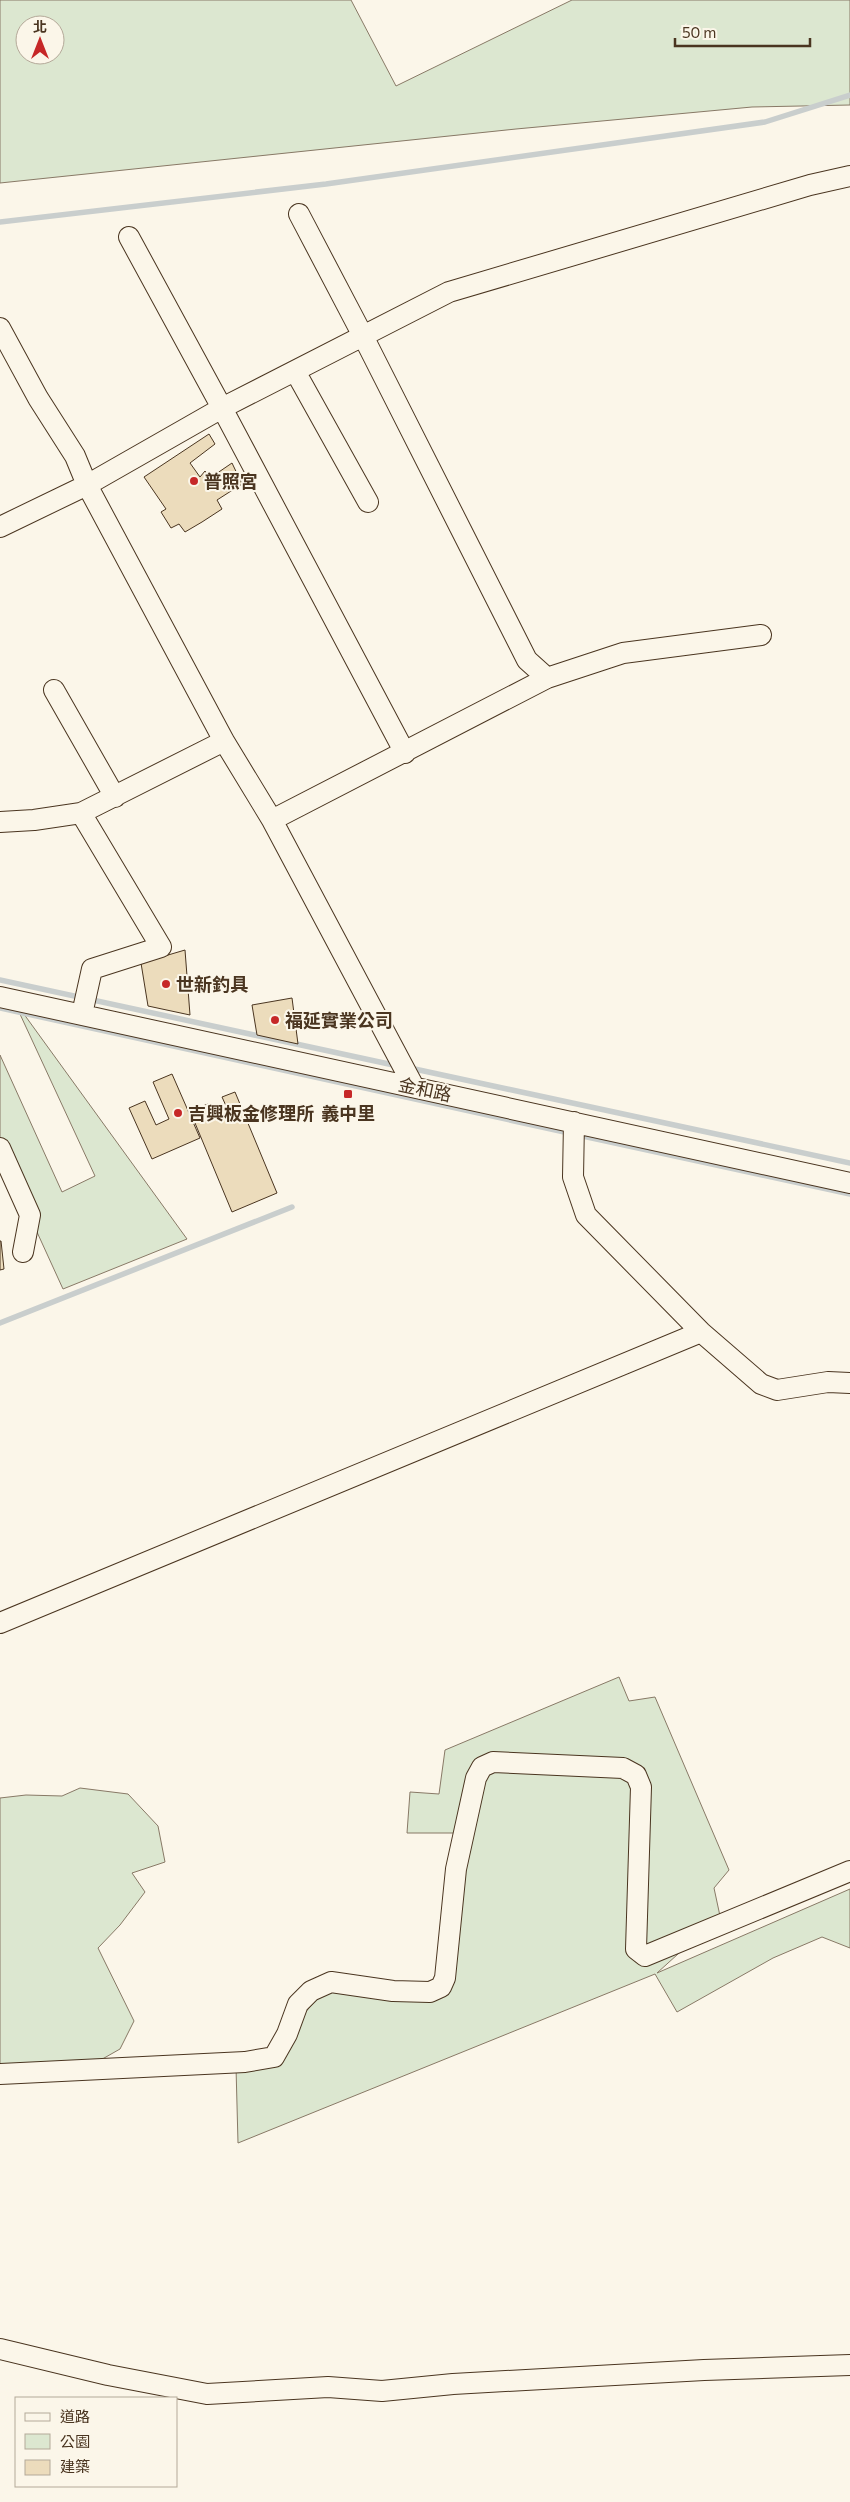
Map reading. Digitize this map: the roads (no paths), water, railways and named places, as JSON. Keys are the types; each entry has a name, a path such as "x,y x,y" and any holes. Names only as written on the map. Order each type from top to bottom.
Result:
{"street":[{"path":"0,527 87,485 222,408 449,292 810,184 850,176"},
{"path":"298,214 363,336 527,660 547,678"},
{"path":"129,237 405,753"},
{"path":"0,328 38,398 75,456 87,485 224,741 272,820 414,1087"},
{"path":"295,371 368,502"},
{"path":"272,820 547,678 623,653 761,636"},
{"path":"54,690 115,797"},
{"path":"0,822 34,820 81,813 224,741"},
{"path":"81,813 161,947 92,969 82,1014"},
{"name":"金和路","path":"0,996 850,1183"},
{"path":"574,1122 573,1178 586,1215 701,1332 761,1384 777,1390 828,1382 850,1383"},
{"path":"0,1148 30,1215 23,1252"},
{"path":"0,1623 701,1332"},
{"path":"0,2074 245,2062 274,2057 287,2034 298,2004 311,1991 331,1982 393,1991 430,1992 440,1987 445,1978 456,1869 474,1787 482,1767 493,1762 623,1768 636,1775 641,1787 636,1949 645,1956 850,1871"},
{"path":"0,2349 108,2375 208,2394 328,2387 382,2391 453,2384 850,2365"}],"waterway":[{"path":"0,222 326,184 765,122 850,95"},
{"path":"0,980 398,1066"},
{"path":"0,1008 569,1133"},
{"path":"410,1068 850,1163"},
{"path":"578,1135 850,1194"},
{"path":"0,1323 292,1207"}],"place":[{"name":"普照宮","path":"194,481"},
{"name":"世新釣具","path":"166,984"},
{"name":"福延實業公司","path":"275,1020"},
{"name":"義中里","path":"348,1094"},
{"name":"吉興板金修理所","path":"178,1113"}]}
